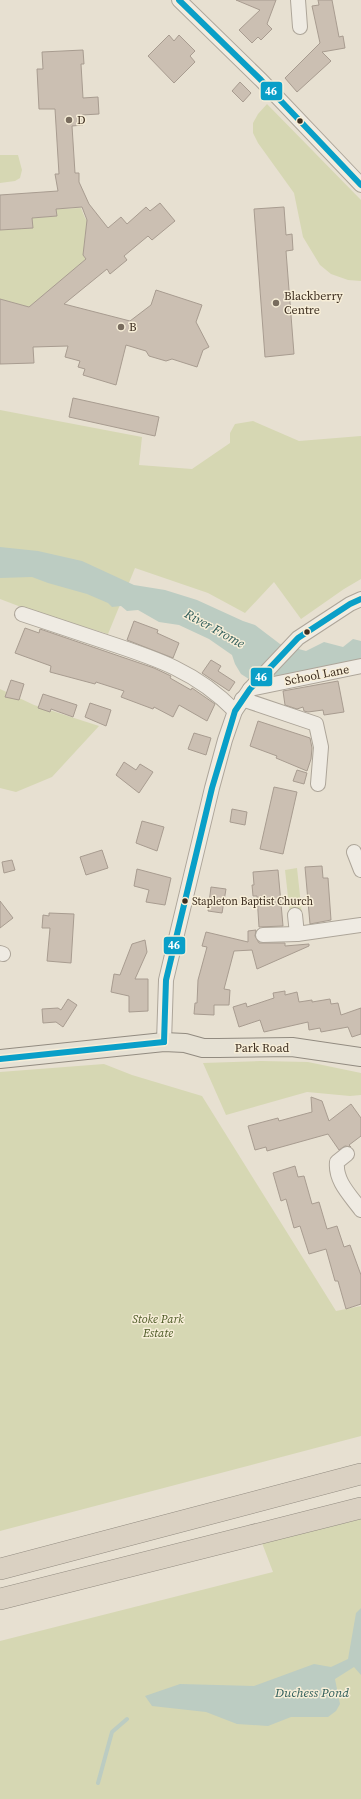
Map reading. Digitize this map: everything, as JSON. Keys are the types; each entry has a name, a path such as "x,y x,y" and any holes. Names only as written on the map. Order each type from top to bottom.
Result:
{"highway":[{"path":"0,1569 361,1474"},
{"path":"0,1599 361,1508"}],"main road":[{"name":"Park Road","path":"0,1059 164,1042 185,1043 203,1048 292,1048 361,1057"}],"street":[{"path":"179,0 261,80 361,185"},
{"path":"298,0 300,27"},
{"path":"164,1042 166,980 225,740 246,696 294,642 350,604 361,600"},
{"path":"22,614 159,659 208,687 246,696 316,724 322,747 318,784"},
{"name":"School Lane","path":"246,696 361,666"},
{"path":"354,852 361,870"},
{"path":"295,915 297,934"},
{"path":"263,935 297,934 361,925"},
{"path":"347,1154 337,1162 336,1171 340,1181 361,1210"}],"green space":[{"path":"267,104 361,200 361,281 348,280 331,274 320,265 303,237 294,193 258,143 253,133 253,123 258,114"},
{"path":"0,155 18,155 22,170 20,178 15,181 0,183"},
{"path":"81,208 85,218 98,233 86,231 84,247 88,253 84,256 86,259 29,307 0,299 0,230 13,229 21,221 21,229 32,228 32,218 57,216 56,209"},
{"path":"0,410 142,437 139,465 192,469 230,443 230,433 235,424 253,421 299,441 361,436 361,579 301,619 274,582 245,613 208,593 135,568 108,634 29,610 0,599"},
{"path":"0,689 34,705 99,726 52,777 16,792 0,788"},
{"path":"297,868 302,914 290,915 285,870"},
{"path":"261,1061 308,1062 361,1073 361,1095 350,1096 307,1092 226,1115 203,1063"},
{"name":"Stoke Park Estate","path":"104,1064 132,1075 202,1096 336,1311 361,1306 361,1436 0,1531 0,1072"},
{"path":"361,1519 361,1799 0,1799 0,1641 273,1572 262,1543"}],"water":[{"name":"River Frome","path":"0,547 38,551 82,561 134,585 165,590 197,600 255,625 280,644 306,651 324,642 343,647 353,639 361,641 361,662 252,681 241,674 232,655 209,639 179,625 159,622 138,610 127,611 121,606 112,607 108,603 87,594 32,577 0,578"},
{"name":"Duchess Pond","path":"361,1608 361,1675 354,1667 335,1679 340,1704 336,1711 328,1717 291,1717 268,1726 237,1724 206,1712 152,1706 145,1696 180,1684 254,1686 314,1664 331,1667 348,1659 356,1613"}],"building":[{"path":"236,0 276,0 267,24 272,29 261,40 258,37 252,43 239,30 260,10"},
{"path":"318,0 332,0 339,37 343,36 345,48 322,52 331,61 297,92 285,78 320,43 312,6 319,5"},
{"path":"169,35 174,41 179,35 195,51 190,56 195,62 174,83 148,56"},
{"path":"83,50 84,64 81,64 83,98 98,97 99,114 82,115 83,125 72,126 75,173 79,173 79,182 89,204 108,228 121,217 127,224 146,207 150,211 160,203 175,221 152,240 148,236 124,256 127,260 110,274 107,269 64,304 130,321 151,305 156,290 202,305 196,322 209,347 203,350 197,367 172,359 166,361 149,356 146,351 126,345 116,385 83,375 85,369 78,367 80,361 65,357 68,346 33,347 34,363 0,364 0,299 29,307 86,259 83,255 87,220 82,207 56,209 57,216 32,218 33,228 0,230 0,195 58,191 55,174 59,174 55,109 39,109 37,69 43,69 42,52"},
{"path":"240,82 251,93 243,102 232,91"},
{"name":"Blackberry Centre","path":"284,207 286,235 292,234 293,250 286,251 294,354 265,357 254,209"},
{"path":"73,398 159,417 155,436 69,417"},
{"path":"134,621 158,630 157,633 179,643 173,658 127,640"},
{"path":"25,628 39,633 40,629 154,668 171,676 170,678 191,690 192,688 215,704 207,721 179,705 173,717 154,707 153,709 121,697 124,691 96,682 95,684 50,672 51,666 15,653"},
{"path":"211,660 221,666 218,671 235,682 229,691 202,673"},
{"path":"11,680 24,684 19,700 5,697"},
{"path":"338,681 344,712 324,715 323,710 308,712 304,711 303,707 297,709 285,705 283,691"},
{"path":"43,694 77,705 73,717 51,709 50,712 38,708"},
{"path":"90,703 111,710 106,726 85,717"},
{"path":"258,721 310,738 312,748 311,759 307,771 276,758 277,756 250,746"},
{"path":"194,733 211,738 206,755 188,749"},
{"path":"124,762 136,770 140,764 153,772 139,793 116,775"},
{"path":"297,770 307,773 304,784 293,781"},
{"path":"274,787 297,792 283,854 260,849"},
{"path":"232,809 247,812 245,825 230,822"},
{"path":"142,821 164,827 157,851 136,843"},
{"path":"102,850 108,868 86,875 80,857"},
{"path":"12,860 15,870 4,873 2,862"},
{"path":"322,866 323,878 328,878 331,920 310,924 305,867"},
{"name":"Stapleton Baptist Church","path":"137,869 171,878 165,905 146,902 149,890 134,886"},
{"path":"278,870 283,926 259,927 257,896 253,896 253,872"},
{"path":"211,887 226,889 222,913 208,911"},
{"path":"0,901 13,918 0,928"},
{"path":"49,913 74,914 71,963 47,961 50,928 42,928 43,915 49,916"},
{"path":"256,930 255,936 259,943 285,943 285,946 309,944 309,946 257,969 252,950 234,951 224,989 230,990 229,1005 214,1005 214,1015 194,1014 195,1003 197,1003 198,980 207,947 202,946 206,932 248,942 248,931"},
{"path":"145,940 147,952 135,979 148,979 148,1011 129,1012 129,996 111,992 114,974 120,975 132,944"},
{"path":"285,991 285,995 297,992 299,1002 312,1000 312,1002 330,999 331,1004 338,1003 341,1015 361,1008 361,1034 352,1037 348,1027 321,1032 320,1028 309,1030 308,1022 264,1032 260,1020 239,1027 233,1007 246,1003 247,1007 274,998 273,993"},
{"path":"68,999 77,1005 63,1027 56,1022 43,1023 42,1009 58,1008 61,1010"},
{"path":"311,1097 322,1101 329,1121 351,1104 361,1118 361,1136 349,1145 351,1147 345,1146 339,1150 328,1134 267,1151 266,1147 255,1150 248,1126 278,1118 279,1121 312,1112"},
{"path":"295,1166 298,1177 304,1176 312,1204 319,1202 327,1229 337,1226 344,1247 350,1245 361,1275 361,1304 346,1309 338,1281 335,1281 326,1249 309,1254 300,1226 294,1228 286,1199 281,1201 273,1173"}],"waterway":[{"path":"98,1783 112,1732 127,1719"}],"transit line":[{"name":"46","path":"179,0 261,80 361,185"},
{"name":"46","path":"164,1042 166,980 212,788 235,711 250,689 298,638 350,604 361,599"},
{"name":"46","path":"0,1059 164,1042"}],"place":[{"name":"D","path":"69,120"},
{"name":"Blackberry Centre","path":"276,303"},
{"name":"B","path":"121,327"},
{"name":"Stapleton Baptist Church","path":"185,901"}]}
